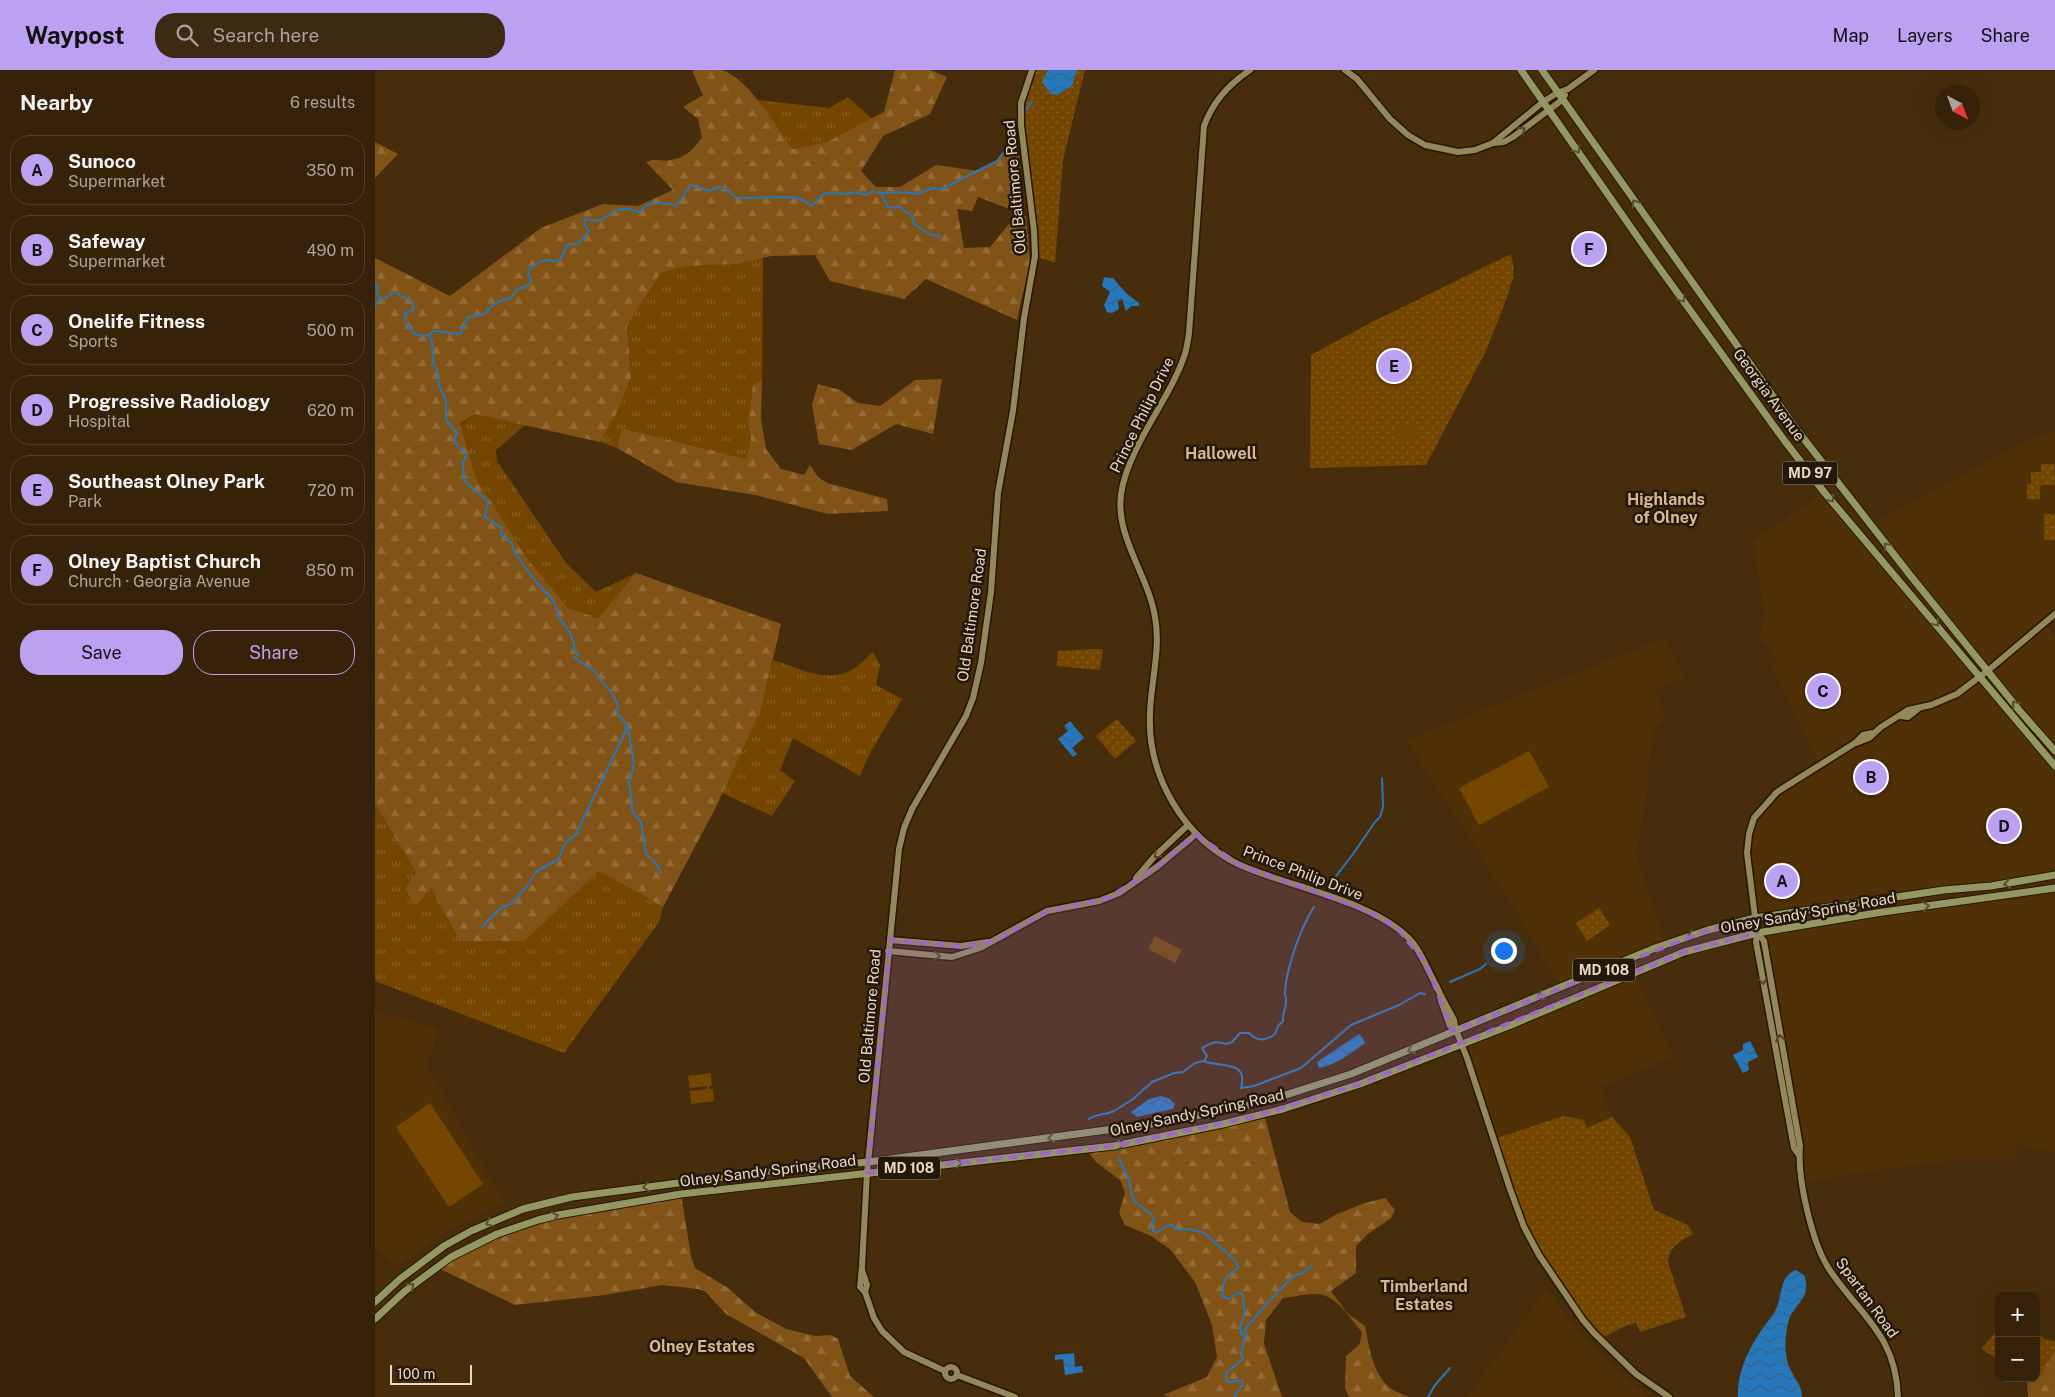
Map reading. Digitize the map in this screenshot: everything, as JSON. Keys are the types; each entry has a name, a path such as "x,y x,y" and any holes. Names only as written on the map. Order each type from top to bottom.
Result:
{"main road":[{"name":"Georgia Avenue","path":"1521,70 1653,259 1823,491 2055,766"},
{"name":"Georgia Avenue","path":"1541,70 1808,444 1903,567 2055,750"},
{"name":"Olney Sandy Spring Road","path":"375,1302 400,1279 444,1246 471,1231 523,1210 591,1193 769,1171 868,1162 1167,1122 1223,1112 1301,1091 1343,1077 1411,1051 1456,1030 1567,986 1655,948 1708,930 1755,918 1944,890 1991,886 2055,875"},
{"name":"Olney Sandy Spring Road","path":"375,1319 405,1291 451,1257 497,1234 538,1220 681,1194 1114,1146 1223,1124 1283,1109 1360,1084 1461,1045 1685,952 1757,933 1876,913 2055,888"}],"street":[{"name":"Old Baltimore Road","path":"1012,1396 957,1375 956,1369 953,1367 945,1371 914,1358 893,1342 874,1318 865,1292 860,1287 860,1281 867,1173 899,849 904,828 913,807 966,716 973,698 981,663 991,592 998,493 1013,411 1024,318 1035,256 1034,231 1021,124 1021,103 1032,70"},
{"name":"Prince Philip Drive","path":"1250,70 1225,90 1212,107 1204,126 1189,333 1185,353 1131,460 1122,485 1121,507 1125,534 1152,604 1155,617 1157,633 1149,714 1152,747 1159,773 1167,793 1189,825 1196,834 1212,847 1238,864 1365,910 1386,920 1401,931 1414,945 1426,962 1450,1026 1456,1030 1524,1227 1539,1255 1594,1333 1636,1374 1669,1397"},
{"path":"1345,70 1366,88 1401,130 1425,145 1458,152 1475,150 1493,143 1504,142 1549,111 1562,100 1568,89"},
{"path":"1493,143 1543,102 1557,93 1568,89 1594,70"},
{"name":"Spartan Road","path":"1899,1397 1895,1366 1887,1345 1877,1329 1830,1271 1820,1252 1810,1224 1798,1139 1764,941 1757,933 1747,853 1749,834 1754,818 1777,792 1855,743 1865,740 1899,716 1908,717 1918,709 1950,698 1988,671 2055,614"},
{"path":"1129,887 1154,857 1189,825"},
{"path":"888,951 952,957 980,948 1047,911 1099,901 1119,893 1158,866 1196,834"},
{"path":"890,940 961,946 997,940"}],"highlighted area":[{"path":"1196,834 1238,864 1365,910 1396,927 1426,963 1452,1031 1708,930 1755,918 1757,933 1684,952 1360,1084 1253,1117 1114,1146 867,1173 890,940 961,946 997,940 1047,911 1108,898 1158,866"}],"shaded area":[{"path":"2055,432 2055,614 2044,623 2055,638 2055,751 1870,525 2020,444 2035,437"},
{"path":"1824,492 2055,766 2055,875 1755,918 1747,853 1754,818 1768,800 1819,765 1772,666 1779,663 1760,638 1765,614 1752,542"},
{"path":"1665,638 1684,676 1654,690 1666,719 1660,723 1654,732 1647,778 1647,792 1637,847 1638,864 1667,944 1560,989 1536,944 1501,887 1407,740"},
{"path":"2055,888 2055,1153 2015,1143 2015,1159 1954,1160 1803,1182 1757,933"},
{"path":"1634,973 1674,1057 1600,1087 1612,1117 1587,1128 1563,1116 1494,1139 1461,1045"},
{"path":"375,1011 438,1029 432,1051 424,1061 504,1203 450,1229 397,1267 375,1247"},
{"path":"1546,1290 1581,1334 1604,1359 1649,1397 1467,1397"}],"green space":[{"path":"694,70 721,70 731,74 761,104 793,149 827,142 884,112 895,70 930,70 947,77 930,114 883,136 861,171 876,187 900,187 936,165 979,171 997,161 1007,151 1015,121 1024,207 1007,208 978,197 972,211 957,209 964,248 990,247 1014,218 1026,216 1030,262 1017,320 926,279 904,299 830,281 815,255 771,256 739,264 687,266 661,273 627,326 631,377 619,409 600,442 475,414 460,424 476,478 527,558 568,608 598,618 636,573 781,624 761,710 715,809 663,907 599,871 525,941 460,941 431,888 416,906 405,889 416,872 375,804 375,258 450,296 541,228 603,204 638,206 673,190 646,162 670,160 685,155 702,138 698,119 683,107 703,95 693,73"},
{"path":"1032,70 1085,70 1063,160 1055,263 1035,256 1021,125 1025,90"},
{"path":"848,97 872,119 827,142 793,149 758,100 829,108"},
{"path":"375,142 398,154 375,178"},
{"path":"1511,254 1514,269 1513,278 1486,351 1426,465 1310,468 1311,355 1370,323"},
{"path":"763,258 762,381 753,386 748,424 751,440 746,459 623,428 617,448 600,442 619,409 631,377 627,326 661,273 687,266 739,264"},
{"path":"942,379 933,434 896,424 852,450 819,444 812,405 818,384 840,390 858,403 880,406 915,380"},
{"path":"762,381 761,420 766,449 781,469 804,475 810,465 818,477 827,483 887,499 888,511 828,514 755,495 676,482 617,448 622,428 746,459 751,440 748,424 753,385"},
{"path":"475,414 525,425 496,450 497,461 566,563 596,592 636,573 598,618 568,608 527,558 476,478 460,425"},
{"path":"1394,424 1418,424 1418,438 1394,437"},
{"path":"2041,464 2054,464 2055,485 2040,485 2040,499 2027,499 2027,484 2031,484 2031,472 2041,472"},
{"path":"2044,514 2055,514 2055,540 2044,540"},
{"path":"1103,649 1100,670 1057,666 1058,651"},
{"path":"873,652 880,665 876,685 902,699 869,755 860,776 793,738 780,770 795,781 772,816 722,793 761,710 773,660 809,672 836,675 852,669"},
{"path":"1117,719 1136,741 1115,759 1096,736"},
{"path":"1529,751 1549,787 1479,825 1459,788"},
{"path":"375,804 416,872 405,889 416,905 431,888 525,941 599,871 663,907 659,922 564,1053 375,981"},
{"path":"1599,908 1610,925 1587,941 1576,923"},
{"path":"1155,936 1182,950 1175,963 1148,949"},
{"path":"711,1073 712,1086 709,1086 710,1089 713,1089 714,1101 691,1104 690,1091 707,1089 707,1086 690,1088 688,1076"},
{"path":"430,1103 483,1184 449,1207 396,1127"},
{"path":"1264,1114 1290,1212 1302,1222 1320,1224 1337,1214 1365,1203 1385,1198 1395,1210 1391,1218 1368,1234 1356,1246 1356,1273 1331,1291 1347,1313 1365,1326 1372,1358 1383,1380 1392,1389 1409,1397 1349,1397 1345,1388 1346,1356 1360,1344 1362,1332 1337,1303 1326,1296 1316,1294 1283,1298 1266,1320 1264,1344 1282,1397 1170,1397 1163,1395 1207,1377 1217,1357 1212,1325 1195,1282 1170,1249 1151,1236 1125,1225 1119,1213 1125,1193 1120,1180 1096,1162 1086,1149"},
{"path":"1563,1116 1584,1120 1587,1128 1612,1117 1630,1137 1654,1210 1688,1225 1693,1234 1673,1248 1668,1262 1686,1317 1640,1332 1636,1323 1623,1327 1600,1339 1583,1320 1524,1227 1494,1139"},
{"path":"681,1194 691,1256 695,1268 728,1288 755,1312 786,1329 815,1336 831,1335 838,1339 850,1376 874,1397 832,1397 804,1358 726,1314 706,1292 698,1289 662,1285 605,1295 515,1305 436,1267 521,1225"},
{"path":"1995,1332 1995,1357 1982,1349"},
{"path":"2040,1336 2055,1341 2055,1350 2040,1374"},
{"path":"2055,1350 2055,1397 2028,1397 2027,1382 2040,1382 2040,1374"}],"water":[{"path":"1048,70 1077,70 1072,86 1057,95 1051,94 1042,82"},
{"path":"1104,277 1113,278 1126,293 1139,303 1139,306 1131,306 1126,311 1122,299 1118,301 1119,309 1112,313 1107,312 1104,305 1110,292 1102,286"},
{"path":"1070,721 1084,738 1072,748 1077,754 1073,757 1058,739 1068,731 1064,726"},
{"path":"1359,1034 1365,1043 1349,1055 1319,1068 1317,1062"},
{"path":"1750,1041 1758,1057 1748,1062 1749,1070 1743,1073 1733,1055 1743,1050 1743,1044"},
{"path":"1161,1096 1170,1099 1175,1104 1173,1109 1137,1117 1131,1112 1149,1099"},
{"path":"1796,1270 1804,1275 1806,1290 1790,1316 1786,1351 1787,1361 1801,1388 1802,1397 1738,1397 1742,1369 1749,1352 1775,1312 1784,1281"},
{"path":"1074,1353 1075,1367 1082,1366 1083,1372 1065,1375 1063,1359 1055,1360 1055,1355"}],"waterway":[{"path":"1026,110 1032,101"},
{"path":"375,283 378,286 377,293 380,298 384,299 394,292 412,302 414,310 405,313 405,319 414,333 424,336 434,331 460,334 468,317 485,314 496,303 511,298 518,288 524,288 531,282 528,272 536,264 544,260 560,260 568,244 578,244 589,231 584,224 585,219 600,221 618,210 628,209 639,212 647,205 652,204 677,205 691,185 710,191 718,187 726,189 736,198 794,197 805,201 811,206 827,193 846,194 854,192 866,195 873,191 917,194 933,188 942,189 997,161 1007,151 1017,119"},
{"path":"881,193 888,207 894,208 899,206 914,218 913,223 929,233 940,237"},
{"path":"375,306 380,298"},
{"path":"429,336 432,341 433,362 437,369 439,386 446,400 446,420 457,433 454,440 458,447 467,454 463,462 464,481 488,501 485,517 502,528 501,535 511,542 515,553 524,566 553,600 560,619 570,633 574,650 578,654 575,658 594,671 613,695 618,706 617,713 628,726 575,836 566,842 559,859 537,871 511,904 502,907 482,927"},
{"path":"628,726 634,764 629,783 632,811 641,822 646,854 656,863 661,873"},
{"path":"1330,884 1380,817 1383,807 1382,778"},
{"path":"1089,1119 1114,1111 1133,1099 1152,1082 1174,1073 1183,1072 1195,1063 1204,1061 1207,1056 1202,1048 1211,1043 1219,1042 1226,1044 1232,1042 1240,1033 1249,1033 1255,1038 1262,1040 1275,1034 1278,1026 1283,1021 1286,981 1295,947 1314,907"},
{"path":"1450,982 1480,969 1486,964"},
{"path":"1204,1061 1231,1066 1241,1073 1241,1088 1254,1086 1301,1068 1351,1025 1399,1005 1420,993 1425,994"},
{"path":"1119,1158 1129,1180 1135,1202 1151,1214 1154,1219 1151,1228 1156,1233 1168,1225 1173,1225 1176,1230 1189,1229 1204,1233 1236,1261 1238,1268 1226,1279 1222,1296 1228,1299 1239,1292 1243,1296 1245,1312 1240,1327 1241,1334 1245,1336 1241,1354 1243,1359 1226,1373 1226,1380 1230,1382 1242,1380 1243,1384 1235,1397"},
{"path":"1245,1336 1246,1328 1272,1298 1293,1276 1303,1273 1312,1265"},
{"path":"1428,1397 1435,1385 1450,1368"}],"place":[{"name":"Olney Baptist Church","path":"1589,249"},
{"name":"Southeast Olney Park","path":"1394,366"},
{"name":"Onelife Fitness","path":"1823,691"},
{"name":"Safeway","path":"1871,777"},
{"name":"Progressive Radiology","path":"2004,826"},
{"name":"Sunoco","path":"1782,881"}],"district":[{"name":"Hallowell","path":"1221,453"},
{"name":"Highlands of Olney","path":"1666,508"},
{"name":"Timberland Estates","path":"1424,1295"},
{"name":"Olney Estates","path":"702,1346"}]}
